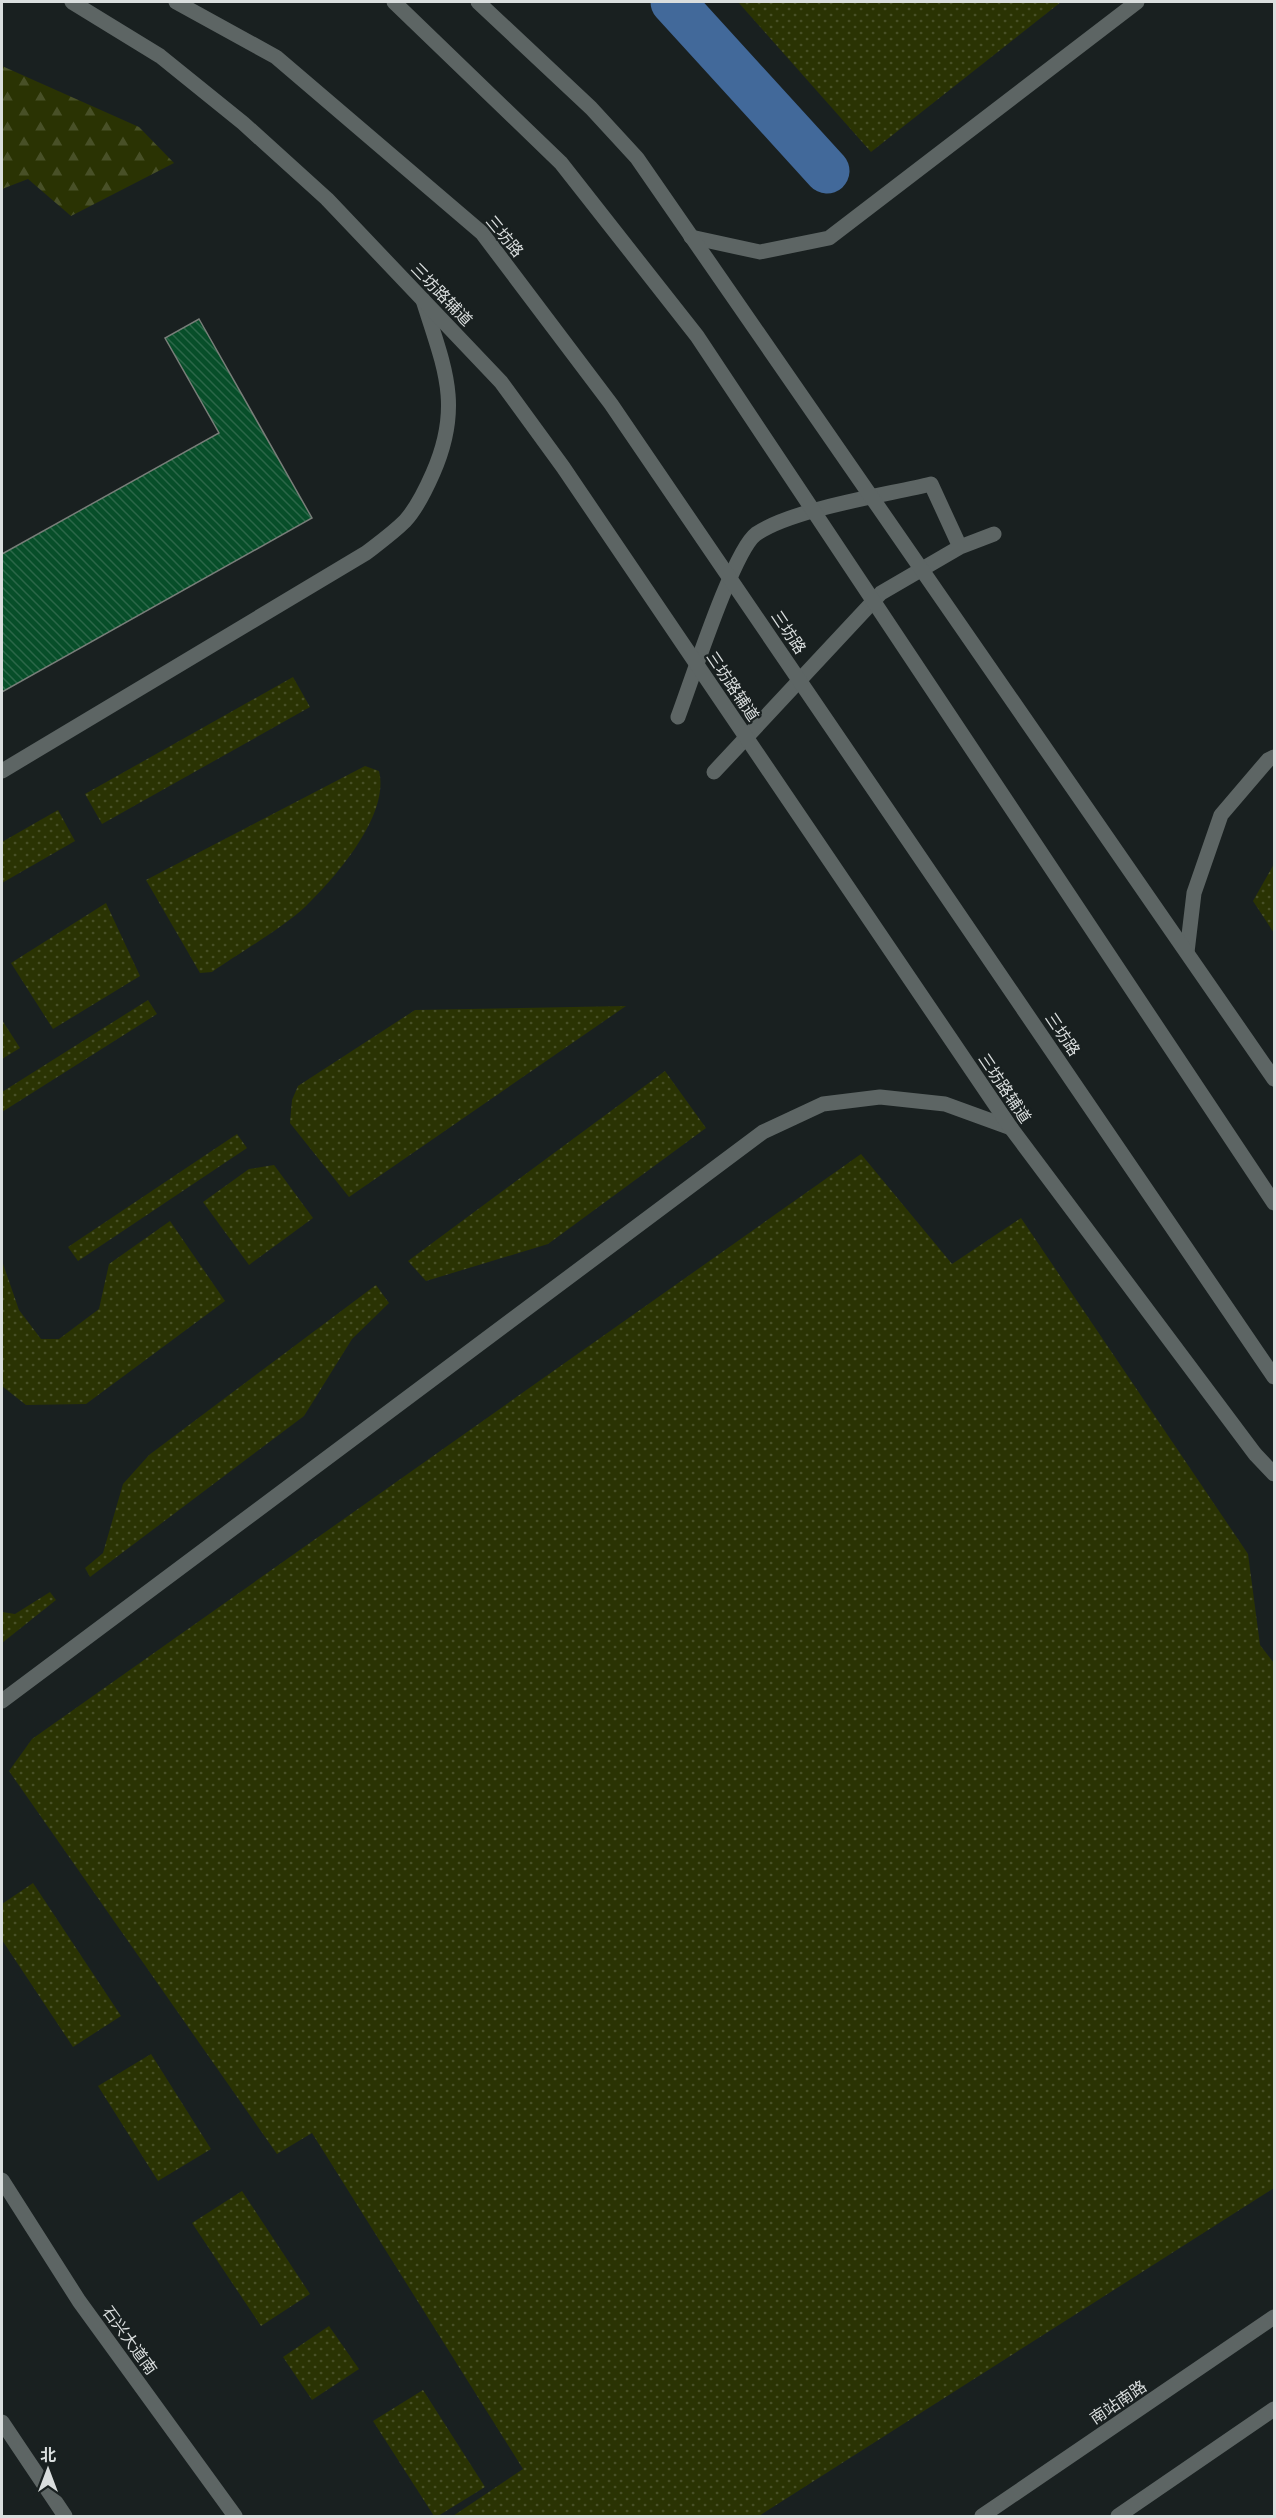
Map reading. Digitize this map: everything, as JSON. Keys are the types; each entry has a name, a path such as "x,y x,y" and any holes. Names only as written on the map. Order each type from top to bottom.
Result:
{"street":[{"name":"三坊路辅道","path":"72,2 160,56 243,123 327,199 501,382 563,467 1011,1128 1255,1454 1275,1474"},
{"name":"三坊路","path":"176,2 276,57 482,232 611,404 1275,1377"},
{"path":"394,2 561,163 697,336 1275,1203"},
{"path":"478,2 591,108 636,158 1275,1079"},
{"path":"692,237 760,252 829,238 1137,2"},
{"path":"2,771 366,553 406,520 425,490 443,450 450,413 445,371 423,300"},
{"path":"678,717 735,564 755,535 790,518 931,484 960,547"},
{"path":"714,771 881,593 960,547 994,534"},
{"path":"1187,952 1194,893 1221,815 1268,760 1275,757"},
{"path":"2,1701 763,1132 823,1104 880,1097 945,1104 1011,1128"},
{"name":"石兴大道南","path":"2,2180 79,2301 235,2517"},
{"name":"南站南路","path":"982,2517 1275,2318"},
{"path":"1118,2517 1275,2409"},
{"path":"2,2422 65,2517"}],"green space":[{"path":"738,2 1061,2 871,152"},
{"path":"2,66 139,127 174,163 71,216 28,179 2,189"},
{"path":"293,677 310,707 102,824 85,794"},
{"path":"365,766 379,771 380,788 376,807 358,844 332,879 306,906 285,923 212,972 200,973 146,880"},
{"path":"58,810 75,841 2,883 2,842"},
{"path":"1274,864 1274,933 1253,901"},
{"path":"106,903 140,976 53,1029 11,963"},
{"path":"148,1000 157,1014 2,1112 2,1092"},
{"path":"626,1006 349,1197 290,1123 292,1100 298,1086 415,1010"},
{"path":"2,1020 20,1048 2,1059"},
{"path":"665,1071 706,1128 548,1244 426,1281 408,1261"},
{"path":"237,1134 247,1148 78,1261 68,1247"},
{"path":"861,1154 952,1264 1021,1218 1248,1554 1260,1645 1274,1663 1274,2188 759,2516 453,2516 523,2469 312,2133 277,2154 9,1771 32,1739"},
{"path":"274,1165 313,1218 249,1265 203,1202 249,1169"},
{"path":"170,1221 225,1301 86,1404 26,1405 2,1386 2,1261 19,1310 41,1339 59,1339 99,1309 109,1264"},
{"path":"376,1285 389,1303 352,1339 304,1416 90,1577 85,1568 103,1553 123,1484 149,1455"},
{"path":"50,1592 56,1600 2,1643 2,1612 15,1614"},
{"path":"33,1883 121,2016 73,2047 2,1940 2,1904"},
{"path":"151,2054 211,2149 158,2181 98,2086"},
{"path":"242,2191 310,2294 261,2326 192,2223"},
{"path":"329,2326 359,2369 312,2400 283,2357"},
{"path":"423,2390 485,2487 438,2516 434,2516 373,2421"}],"building":[{"path":"199,319 312,518 2,692 2,554 219,433 165,338"}],"waterway":[{"path":"673,2 827,171"}]}
